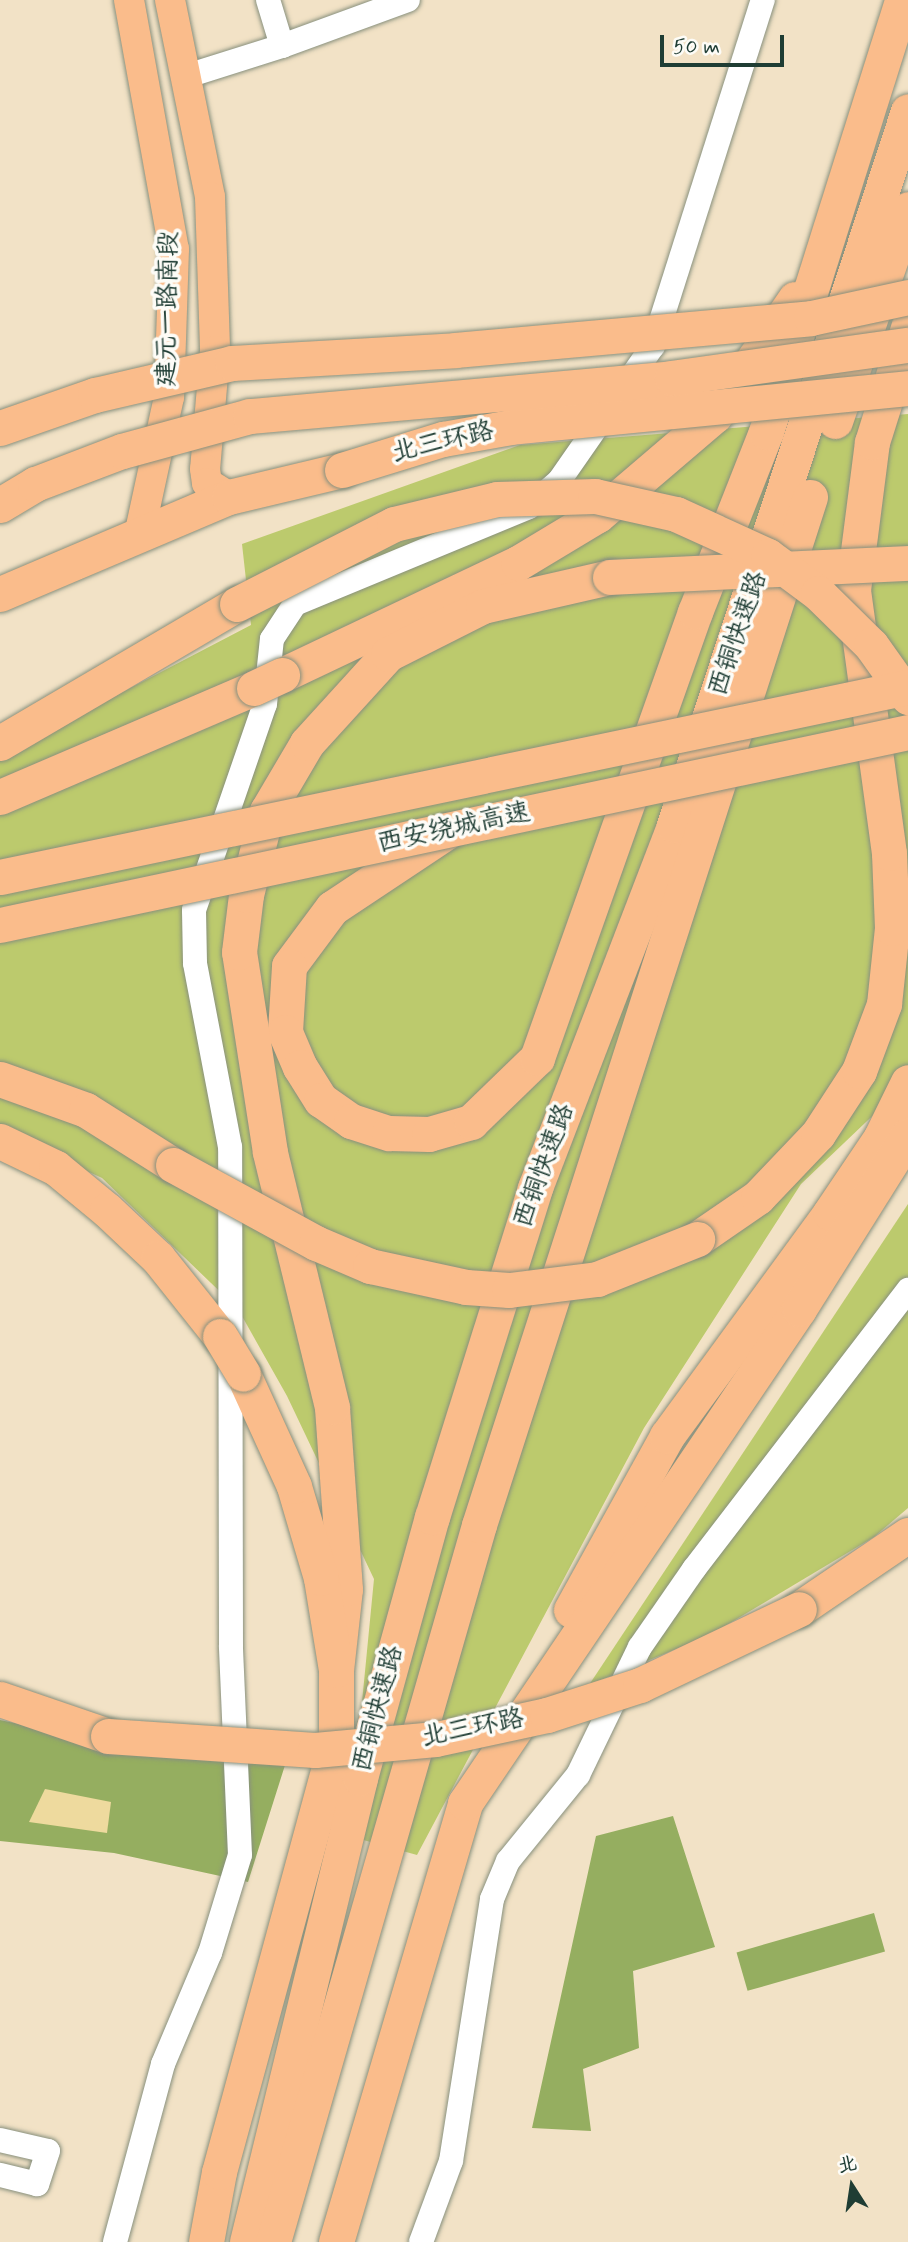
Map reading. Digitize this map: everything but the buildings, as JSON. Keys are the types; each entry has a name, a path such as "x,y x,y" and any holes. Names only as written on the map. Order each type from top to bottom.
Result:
{"highway":[{"path":"448,831 332,908 306,935 289,966 284,1001 285,1031 300,1067 321,1100 351,1121 389,1133 429,1134 471,1122 537,1058 828,249 902,0"},
{"name":"西铜快速路","path":"247,2242 360,1778 436,1504 534,1188 674,825 745,619 908,111"},
{"name":"西铜快速路","path":"273,2242 479,1525 700,828 908,209"},
{"path":"0,797 268,682 518,563 598,515 667,462 715,415 828,249"},
{"path":"0,428 95,395 232,363 811,318 908,297"},
{"path":"0,1079 86,1110 173,1165 338,1252 467,1287 509,1290 597,1279 697,1239 758,1197 818,1134 859,1071 884,1004 892,928 889,853 853,590 858,510 872,442 908,328"},
{"path":"0,505 35,484 122,451 250,416 672,378 908,345"},
{"name":"北三环路","path":"0,594 229,498 342,470 443,439 512,427 908,388"},
{"path":"0,743 237,604 394,524 497,499 595,496 676,514 768,556 818,593 871,645 908,697"},
{"path":"206,2242 219,2172 336,1741 335,1670 345,1589 332,1407 270,1152 239,952 264,823 307,743 388,654 483,606 610,577 908,563"},
{"name":"西安绕城高速","path":"0,877 908,687"},
{"name":"西安绕城高速","path":"0,925 908,732"},
{"path":"336,2242 465,1803 667,1436 830,1213 881,1137 908,1082"},
{"path":"465,1803 799,1309 908,1135"},
{"path":"0,1141 56,1168 107,1210 158,1258 220,1336 243,1374 294,1486 321,1578 335,1670"},
{"name":"北三环路","path":"0,1699 108,1736 315,1750 436,1739 547,1715 640,1685 800,1609 908,1535"}],"main road":[{"name":"建元一路南段","path":"130,0 174,249 169,397 139,536"},
{"name":"建元一路南段","path":"170,0 210,197 216,297 207,483 229,498"},
{"path":"169,397 173,421 209,418"}],"street":[{"path":"268,0 282,46"},
{"path":"187,76 282,46 408,0"},
{"path":"115,2242 163,2064 209,1953 240,1855 231,1646 230,1147 195,963 194,910 265,704 272,639 295,604 529,507 559,481 653,346 763,0"},
{"path":"421,2242 451,2161 492,1899 508,1860 578,1775 640,1647 694,1569 908,1290"},
{"path":"0,2140 48,2151 37,2184 0,2175"}],"green space":[{"path":"908,414 908,1082 801,1184 644,1428 417,1855 349,1836 374,1579 287,1396 238,1309 102,1178 0,1131 0,756 251,625 242,544 520,445"},
{"path":"908,1204 908,1508 874,1537 710,1635 589,1685"},
{"path":"0,1720 171,1756 286,1762 248,1882 114,1853 0,1841"},
{"path":"673,1816 715,1947 633,1971 639,2048 583,2069 591,2131 532,2128 596,1836"},
{"path":"874,1913 885,1951 748,1991 737,1952"}],"sand":[{"path":"45,1789 111,1802 107,1833 29,1822"}]}
